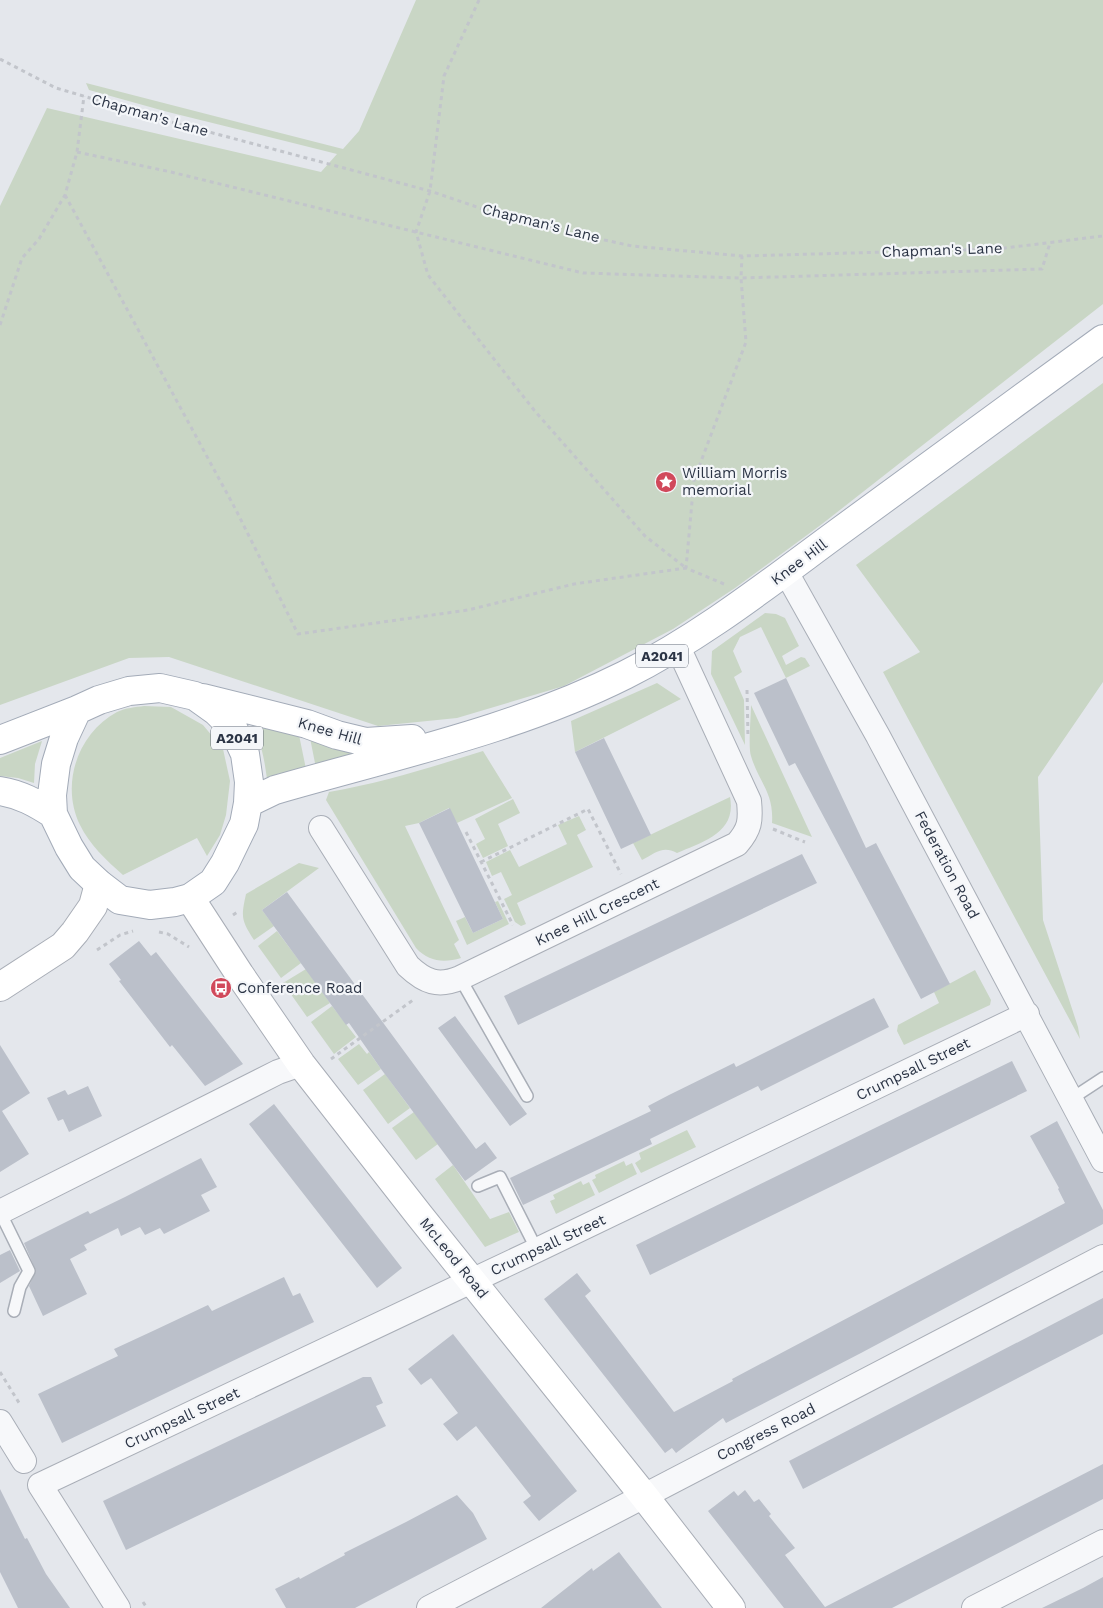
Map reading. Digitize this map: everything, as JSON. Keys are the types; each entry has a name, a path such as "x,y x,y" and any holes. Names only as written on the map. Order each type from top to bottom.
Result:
{"main road":[{"name":"Knee Hill","path":"248,803 275,790 468,736 570,701 678,647 786,572 1103,339"},
{"name":"Knee Hill","path":"195,696 216,711 232,728 245,754 249,782 244,824 225,863 213,882 190,898 150,905 120,900 82,868 69,847 53,814 52,795 56,764 64,738 78,710 99,700 129,691 160,688 195,696 307,724 337,735 366,742 468,736"},
{"name":"A2041","path":"0,740 78,710"},
{"path":"0,791 12,792 33,801 53,814"},
{"path":"0,987 62,946 75,932 93,906 99,884"},
{"name":"McLeod Road","path":"190,898 240,975 306,1069 731,1608"}],"street":[{"name":"Federation Road","path":"786,572 878,736 1103,1160"},
{"path":"678,647 750,801 750,819"},
{"name":"Knee Hill Crescent","path":"427,981 450,982 460,978 737,844 749,827 750,819"},
{"path":"321,828 408,966 427,981"},
{"name":"Crumpsall Street","path":"118,1608 40,1485 537,1250 1027,1014"},
{"path":"0,1212 278,1072 306,1069"},
{"name":"Congress Road","path":"429,1608 1103,1257"},
{"path":"0,1422 24,1461"},
{"path":"974,1608 1103,1542"}],"lane":[{"path":"460,978 527,1096"},
{"path":"1071,1099 1103,1078"},
{"path":"478,1186 500,1177 537,1250"},
{"path":"0,1212 29,1271 20,1287 14,1311"}],"path":[{"path":"479,0 444,76 430,191 416,232 428,275 534,410 645,536 686,568 735,588 744,602"},
{"name":"Chapman's Lane","path":"0,58 56,88 168,121 430,191 518,221 632,246 742,256 997,249 1103,236"},
{"path":"0,325 22,258 39,239 65,195 77,152 84,96"},
{"path":"77,152 171,172 582,274 741,278 1042,268 1050,242"},
{"path":"65,195 232,502 298,634 468,610 574,584 686,568"},
{"path":"686,568 694,480 746,342 741,278 742,256"},
{"path":"481,862 588,809 631,895"},
{"path":"750,819 805,842"},
{"path":"466,832 524,947"},
{"path":"93,952 120,935 133,930 142,930"},
{"path":"152,930 168,934 185,944 192,951"},
{"path":"306,1069 414,999 427,981"}],"green space":[{"path":"416,0 1103,0 1103,304 822,524 735,588 673,629 564,686 457,718 378,726 169,657 129,658 0,705 0,206 47,108 321,172 337,154 168,112 89,90 86,83 343,149 359,131"},
{"path":"1103,383 1103,682 1038,777 1043,920 1078,1027 1080,1039 883,672 920,652 856,565"},
{"path":"765,613 776,614 785,618 799,646 782,656 786,665 801,657 805,658 810,666 786,678 761,627 740,637 733,651 742,672 734,677 744,700 745,745 711,674 712,651"},
{"path":"657,683 681,699 575,752 571,721"},
{"path":"751,705 812,837 772,823 771,803 750,752"},
{"path":"144,706 171,707 203,725 223,749 230,781 226,815 220,835 207,856 197,838 123,875 93,845 80,825 74,809 73,777 76,761 83,746 103,721 117,712"},
{"path":"251,724 299,735 306,769 277,774 267,779 264,757"},
{"path":"310,738 356,752 358,759 316,768"},
{"path":"42,741 35,764 34,783 18,778 0,776 0,758"},
{"path":"483,751 512,798 457,823 449,808 419,823 405,826 459,940 454,944 461,958 449,961 431,959 416,948 326,800 329,792 426,769"},
{"path":"730,797 731,809 728,819 723,828 716,834 697,845 677,853 663,850 642,860 633,843"},
{"path":"513,799 520,813 498,824 508,846 483,858 476,844 485,839 475,819"},
{"path":"579,816 586,830 577,835 593,867 517,903 526,924 521,926 515,922 504,899 512,895 501,872 492,876 486,862 510,850 519,867 567,844 558,825"},
{"path":"299,863 319,868 262,910 274,926 254,940 243,918 246,894"},
{"path":"498,901 509,924 467,945 456,921 465,917 473,933 503,919 495,902"},
{"path":"277,931 301,963 281,978 258,946"},
{"path":"306,969 330,1003 307,1017 283,983"},
{"path":"975,970 991,1000 990,1005 904,1045 897,1031 898,1025 939,1003 934,992"},
{"path":"332,1006 356,1037 334,1054 311,1022"},
{"path":"359,1044 367,1054 369,1052 381,1069 358,1085 338,1059"},
{"path":"385,1074 410,1108 388,1124 363,1090"},
{"path":"414,1112 438,1144 416,1160 392,1128"},
{"path":"687,1130 696,1147 641,1173 635,1163 641,1159 639,1153"},
{"path":"624,1161 626,1166 632,1163 637,1174 599,1193 592,1180 596,1178 595,1175"},
{"path":"453,1165 490,1219 509,1212 519,1232 485,1247 435,1179"},
{"path":"581,1181 583,1185 589,1182 595,1195 556,1214 550,1201 555,1199 553,1195"}],"building":[{"path":"786,678 866,848 876,843 950,984 921,999 795,763 789,766 754,693"},
{"path":"604,738 651,835 621,849 575,752"},
{"path":"450,808 503,919 473,933 419,823"},
{"path":"802,854 817,883 518,1025 504,996"},
{"path":"287,892 476,1149 485,1142 497,1158 465,1181 349,1023 346,1025 262,910"},
{"path":"139,941 151,956 156,952 243,1064 205,1086 172,1045 170,1047 119,981 121,980 109,964"},
{"path":"874,998 889,1027 761,1091 758,1086 650,1139 652,1144 523,1205 510,1178 651,1111 648,1106 669,1095 734,1063 736,1067"},
{"path":"455,1016 527,1114 510,1126 438,1028"},
{"path":"0,1045 30,1093 2,1111 29,1154 0,1172"},
{"path":"1012,1061 1027,1091 650,1275 636,1245"},
{"path":"88,1086 102,1116 69,1132 63,1119 58,1121 47,1098 65,1090 68,1095"},
{"path":"274,1104 402,1268 377,1288 249,1124"},
{"path":"1057,1121 1103,1210 1103,1224 726,1423 723,1418 676,1453 672,1448 665,1453 544,1299 577,1273 591,1291 585,1296 674,1412 733,1381 732,1379 1065,1203 1059,1188 1030,1136"},
{"path":"201,1158 217,1187 201,1195 210,1211 164,1234 160,1228 145,1235 140,1227 121,1236 118,1228 84,1245 87,1250 70,1259 87,1294 43,1316 29,1286 36,1271 24,1243 88,1211 90,1214"},
{"path":"10,1250 20,1271 0,1283 0,1255"},
{"path":"284,1277 293,1296 300,1293 314,1322 62,1443 38,1394 118,1356 114,1349 208,1305 212,1311"},
{"path":"1103,1298 1103,1334 803,1489 789,1461"},
{"path":"453,1334 577,1491 539,1521 523,1502 531,1496 476,1426 457,1441 443,1424 458,1413 431,1378 421,1385 408,1369"},
{"path":"363,1377 371,1377 383,1403 376,1406 386,1426 126,1550 103,1501"},
{"path":"1103,1464 1103,1499 892,1608 784,1608 708,1511 734,1491 738,1496 745,1490 754,1502 759,1499 771,1514 769,1516 795,1548 785,1555 825,1607"},
{"path":"0,1489 25,1539 27,1538 46,1574 70,1608 18,1608 0,1572"},
{"path":"457,1495 473,1513 487,1539 355,1608 286,1608 275,1589 299,1577 300,1579 345,1555 344,1553"},
{"path":"619,1552 662,1608 541,1608 592,1568 593,1571"},
{"path":"1103,1577 1103,1608 1042,1608 1083,1588"}],"place":[{"name":"William Morris memorial","path":"666,482"},
{"name":"Conference Road","path":"221,988"}]}
